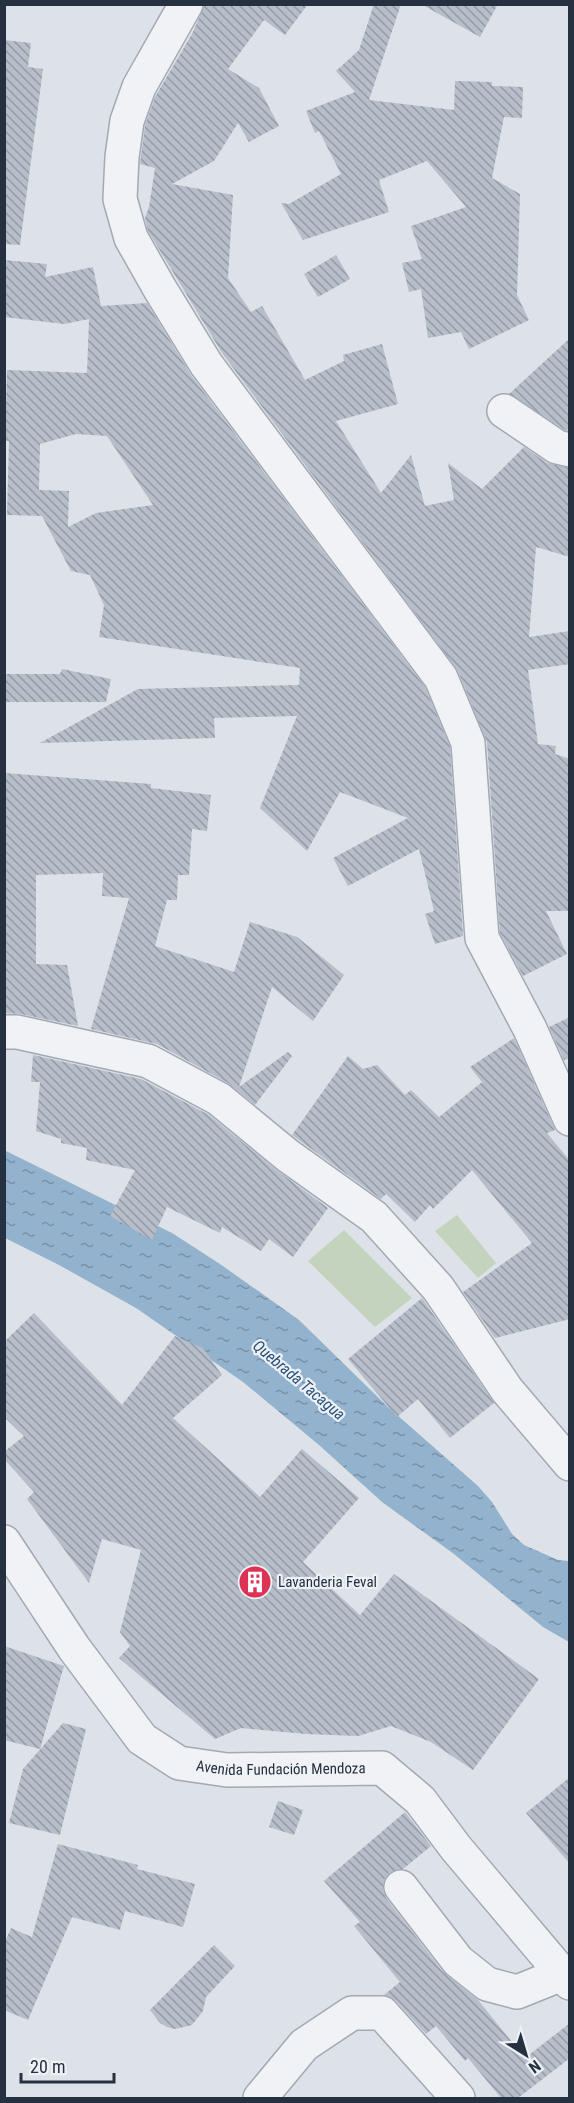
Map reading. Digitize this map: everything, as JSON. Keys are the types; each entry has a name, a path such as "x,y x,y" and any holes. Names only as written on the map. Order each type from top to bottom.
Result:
{"street":[{"path":"186,4 139,87 127,121 120,199 131,238 206,364 441,678 468,743 482,938 530,1029 570,1119"},
{"path":"504,411 557,447 570,450"},
{"path":"4,1032 16,1032 148,1061 219,1099 287,1155 374,1217 438,1288 507,1390 570,1464"},
{"name":"Avenida Fundación Mendoza","path":"4,1542 74,1648 142,1739 179,1763 226,1770 382,1768 420,1800 456,1848 566,1978"},
{"path":"401,1887 458,1961 486,1984 517,1992 566,1978"},
{"path":"260,2098 304,2044 352,2013 382,2013 458,2098"}],"green space":[{"path":"457,1215 496,1263 478,1278 435,1231"},
{"path":"344,1230 412,1298 375,1327 308,1261"}],"water":[{"name":"Quebrada Tacagua","path":"4,1150 172,1233 299,1320 388,1407 478,1486 492,1502 512,1534 524,1545 558,1560 569,1561 569,1642 543,1627 454,1554 382,1502 319,1445 243,1382 136,1308 5,1238"}],"building":[{"path":"205,4 308,4 285,35 264,20 228,69 259,88 279,126 249,142 238,123 214,161 172,184 233,195 228,278 251,312 262,306 305,380 344,361 343,355 382,344 398,404 336,421 381,493 411,455 425,506 454,500 448,463 482,489 524,447 547,463 570,468 570,557 536,547 529,637 570,631 570,664 528,670 538,744 556,746 555,754 570,759 570,911 546,911 567,954 523,976 500,933 487,742 458,671 222,353 148,231 145,218 155,168 140,164 145,125 155,97 192,34"},
{"path":"374,4 401,4 369,100 454,110 455,81 492,82 492,86 523,87 522,118 504,117 492,178 520,194 517,295 529,320 469,349 461,332 428,338 421,289 409,292 402,263 422,259 411,226 466,207 427,161 379,180 389,212 303,240 281,203 289,204 341,174 319,131 315,133 306,111 355,92 336,71 359,50"},
{"path":"421,4 498,4 480,37"},
{"path":"4,40 31,43 28,67 43,69 20,245 4,244"},
{"path":"336,255 350,279 318,297 304,274"},
{"path":"4,260 47,264 45,277 93,267 101,306 147,303 191,375 425,687 450,747 463,936 435,944 425,914 434,911 419,849 348,886 333,858 408,818 340,792 307,851 260,808 297,716 214,718 215,738 40,743 138,689 299,685 300,668 99,637 104,605 90,575 71,571 42,516 7,515 9,441 5,441 7,370 87,373 89,319 64,324 4,317","holes":["76,434 107,436 153,505 96,513 68,527 69,491 39,490 40,444"]},
{"path":"570,338 570,431 509,394"},
{"path":"62,669 111,679 106,702 4,702 4,674 60,674"},
{"path":"4,773 151,784 151,788 211,795 207,831 192,829 189,875 178,875 177,900 167,900 155,946 234,972 250,922 297,937 344,975 313,1021 272,987 239,1087 288,1052 292,1056 255,1105 228,1083 157,1044 91,1029 129,898 102,896 103,873 36,875 36,964 67,965 78,1026 21,1014 4,1013"},
{"path":"570,1017 570,1058 564,1060 549,1027"},
{"path":"514,1038 555,1130 547,1133 570,1161 570,1319 495,1338 463,1292 532,1243 472,1170 433,1209 430,1205 415,1222 386,1194 381,1199 292,1135 348,1056 363,1069 377,1065 405,1095 411,1090 439,1117 482,1082 470,1067"},
{"path":"33,1055 141,1079 209,1115 275,1169 328,1208 293,1257 269,1239 261,1251 222,1227 220,1233 167,1207 152,1240 110,1216 135,1170 86,1160 87,1148 61,1143 61,1139 36,1131 40,1082 31,1082"},
{"path":"422,1298 494,1403 450,1438 418,1399 397,1417 348,1359"},
{"path":"34,1313 122,1405 175,1336 203,1348 222,1375 173,1418 260,1497 302,1449 359,1498 303,1562 360,1615 394,1574 539,1679 473,1770 431,1742 391,1726 358,1736 241,1728 215,1739 119,1658 130,1646 120,1632 141,1550 102,1539 89,1583 27,1499 34,1492 4,1459 4,1452 24,1436 4,1417 4,1342"},
{"path":"4,1646 64,1666 40,1749 4,1740"},
{"path":"63,1723 86,1729 60,1835 9,1823 23,1769"},
{"path":"570,1777 570,1864 526,1813"},
{"path":"278,1801 303,1810 294,1835 269,1827"},
{"path":"405,1812 431,1846 403,1869 389,1873 384,1880 383,1890 386,1898 443,1972 478,2000 525,2058 570,2023 570,2058 518,2098 501,2098 468,2058 465,2061 436,2026 426,2034 396,2001 384,1995 400,1982 354,1926 360,1922 324,1881"},
{"path":"58,1844 138,1865 137,1869 195,1884 183,1927 125,1911 120,1930 72,1917 28,2020 4,2010 4,1944 11,1928 32,1937"},
{"path":"214,1945 235,1966 206,1997 203,2011 192,2025 175,2029 160,2023 150,2010"}],"place":[{"name":"Lavanderia Feval","path":"255,1582"}]}
